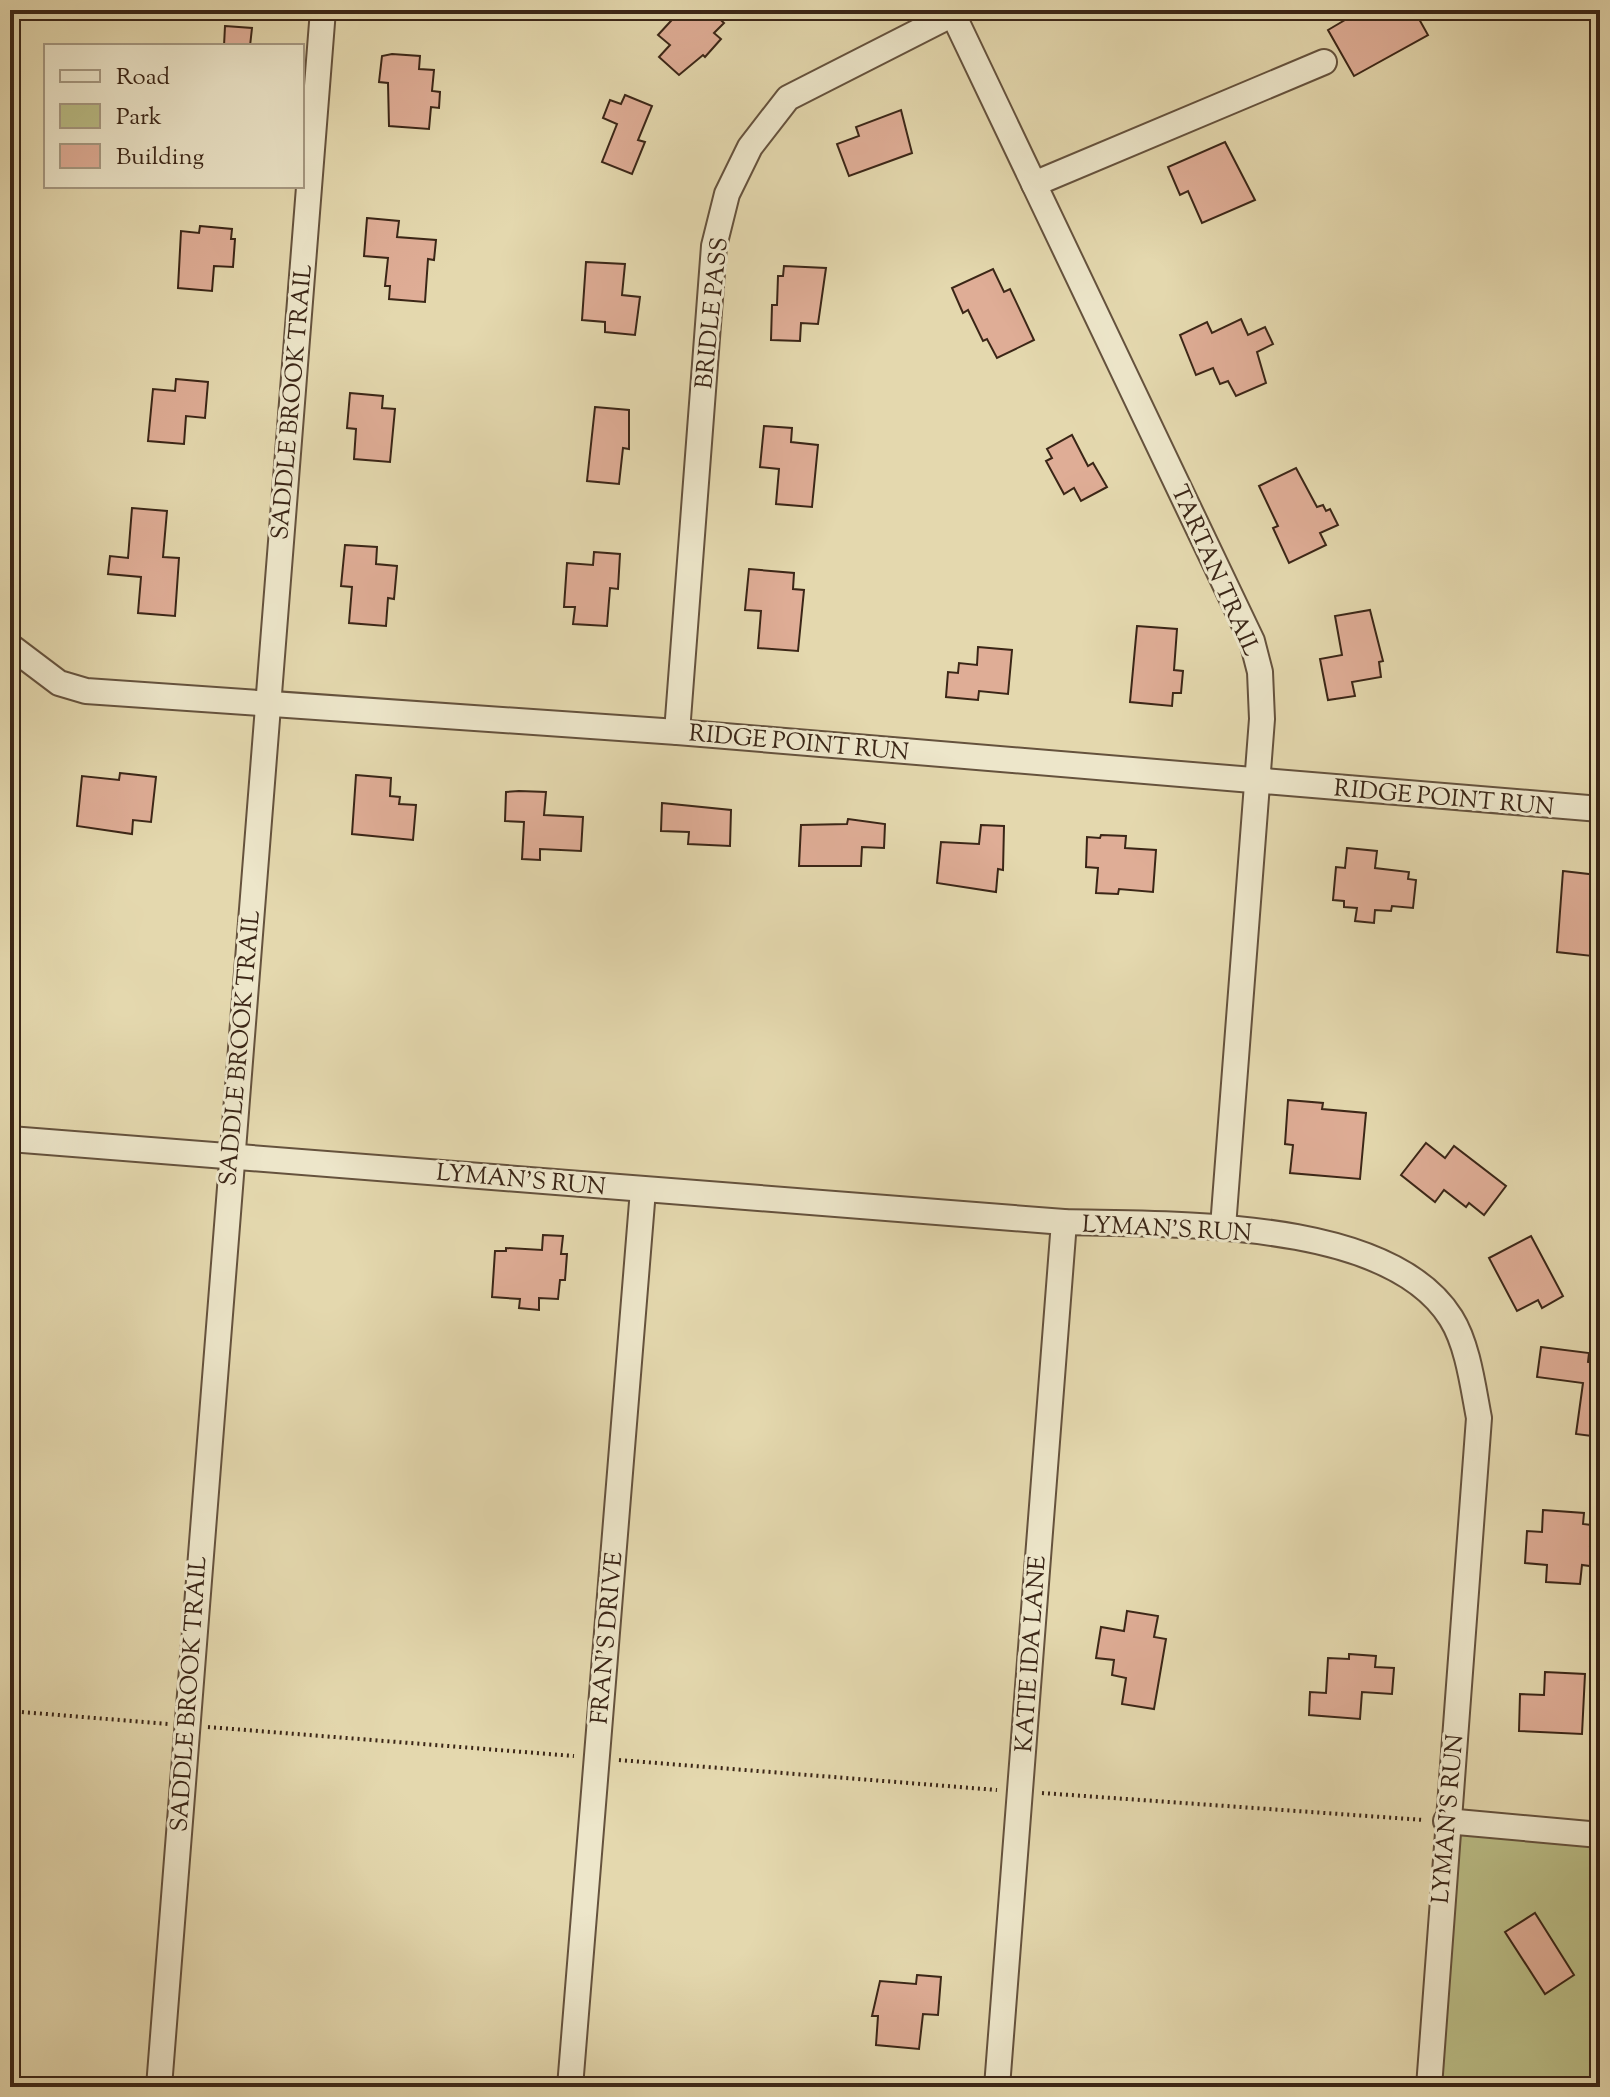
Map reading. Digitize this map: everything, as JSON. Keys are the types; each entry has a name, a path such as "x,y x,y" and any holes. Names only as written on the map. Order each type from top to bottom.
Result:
{"street":[{"name":"SADDLE BROOK TRAIL","path":"159,2087 230,1154 323,10"},
{"name":"TARTAN TRAIL","path":"952,12 1252,641 1260,672 1256,782 1223,1227"},
{"name":"BRIDLE PASS","path":"677,732 714,246 727,194 750,147 788,98 952,12"},
{"path":"1034,184 1324,62"},
{"name":"RIDGE POINT RUN","path":"10,646 59,683 86,691 677,732 1600,809"},
{"name":"LYMAN'S RUN","path":"10,1139 1064,1222 1223,1227 1329,1245 1373,1257 1411,1277 1452,1319 1479,1418 1446,1821 1429,2087"},
{"name":"FRAN'S DRIVE","path":"570,2087 643,1190"},
{"name":"KATIE IDA LANE","path":"997,2087 1064,1222"},
{"path":"1446,1821 1600,1835"}],"path":[{"path":"10,1711 1020,1792 1446,1821"}],"green space":[{"path":"1446,1821 1600,1835 1600,2087 1429,2087"}],"building":[{"path":"681,10 710,10 724,23 714,33 721,39 705,57 703,55 679,75 659,57 670,45 658,35"},
{"path":"1367,10 1372,19 1387,10 1414,10 1428,35 1354,76 1328,30"},
{"path":"225,26 252,28 250,44 224,44"},
{"path":"382,56 420,56 419,69 434,70 432,91 440,92 439,108 431,107 429,129 389,126 388,83 379,82"},
{"path":"625,95 652,106 638,140 645,142 632,174 602,162 617,124 603,118 610,100 621,104"},
{"path":"901,110 912,153 849,176 837,144 859,136 856,127"},
{"path":"1225,142 1255,200 1202,223 1188,191 1180,195 1168,167"},
{"path":"367,218 399,221 397,237 436,240 434,260 428,259 425,302 389,299 390,286 385,286 388,258 364,256"},
{"path":"200,226 232,229 231,239 235,239 233,267 214,266 212,291 178,288 181,231 199,233"},
{"path":"586,262 625,264 622,295 640,297 635,335 605,332 605,322 582,320"},
{"path":"784,266 826,268 818,324 801,323 800,341 771,340 772,305 777,305 778,276 783,276"},
{"path":"993,269 1004,292 1010,289 1034,340 997,358 987,339 983,341 968,310 963,313 952,288"},
{"path":"1241,319 1248,335 1265,327 1273,344 1257,352 1266,383 1236,396 1228,381 1220,384 1213,368 1196,375 1180,335 1207,322 1212,333"},
{"path":"176,379 208,382 205,418 186,416 184,444 148,441 153,389 175,391"},
{"path":"350,393 383,396 382,408 395,409 390,462 354,459 356,429 347,428"},
{"path":"595,407 629,410 629,449 623,448 619,484 587,481"},
{"path":"764,426 792,428 791,442 818,445 812,507 776,504 779,469 760,467"},
{"path":"1072,435 1088,466 1093,463 1107,487 1081,501 1074,488 1064,494 1046,461 1052,458 1047,449"},
{"path":"1296,468 1317,507 1323,505 1326,511 1330,509 1338,525 1320,533 1326,545 1289,563 1273,528 1278,526 1259,486"},
{"path":"132,508 167,511 163,557 179,558 175,616 138,613 141,577 108,574 110,556 128,558"},
{"path":"345,545 377,547 376,564 397,566 394,599 388,598 386,626 349,623 352,587 341,586"},
{"path":"594,552 620,554 618,589 610,588 607,626 573,624 575,607 564,607 567,563 593,565"},
{"path":"749,569 794,573 793,589 804,590 798,651 758,648 761,611 745,610"},
{"path":"1370,610 1383,661 1379,662 1381,677 1352,682 1355,696 1328,700 1320,659 1342,655 1335,616"},
{"path":"1137,626 1177,629 1174,670 1183,671 1181,693 1173,693 1172,706 1130,702"},
{"path":"978,647 1012,650 1008,694 979,691 978,700 946,697 948,672 958,673 959,663 977,665"},
{"path":"120,773 156,777 151,822 133,820 132,834 77,826 82,776 119,780"},
{"path":"356,775 391,778 390,796 400,797 399,804 416,805 413,840 352,834"},
{"path":"506,792 546,792 544,815 583,817 581,851 540,849 540,860 522,859 524,822 505,821"},
{"path":"662,803 731,810 730,846 688,844 689,832 661,831"},
{"path":"848,819 885,824 884,848 862,847 861,866 799,866 801,825 847,824"},
{"path":"981,825 1004,826 1003,870 998,869 996,892 937,883 941,842 979,844"},
{"path":"1101,835 1126,836 1125,848 1156,850 1153,892 1119,889 1118,894 1096,893 1098,868 1086,867 1087,837 1100,838"},
{"path":"1347,848 1377,851 1375,868 1409,872 1408,879 1416,880 1413,908 1392,906 1391,911 1375,910 1374,923 1355,921 1357,908 1344,907 1344,901 1333,900 1336,867 1345,868"},
{"path":"1563,871 1597,875 1600,935 1594,934 1592,956 1557,952"},
{"path":"1288,1100 1323,1103 1322,1109 1366,1113 1360,1179 1290,1173 1293,1145 1285,1144"},
{"path":"1426,1143 1445,1158 1454,1146 1506,1186 1484,1215 1469,1203 1466,1207 1444,1190 1435,1202 1401,1175"},
{"path":"543,1235 563,1236 561,1254 567,1254 565,1280 560,1280 558,1299 539,1298 539,1310 519,1308 520,1299 492,1297 495,1251 506,1251 506,1248 542,1250"},
{"path":"1531,1236 1563,1296 1542,1308 1538,1300 1517,1311 1489,1258"},
{"path":"1541,1347 1589,1353 1588,1362 1600,1364 1600,1437 1576,1434 1583,1383 1537,1377"},
{"path":"1543,1510 1584,1513 1583,1524 1591,1525 1590,1546 1599,1546 1597,1567 1582,1565 1580,1584 1546,1582 1547,1565 1525,1563 1527,1531 1542,1532"},
{"path":"1127,1611 1158,1616 1154,1637 1166,1639 1154,1709 1122,1704 1126,1678 1112,1675 1114,1660 1096,1658 1101,1627 1124,1631"},
{"path":"1349,1654 1376,1656 1375,1667 1394,1668 1392,1694 1362,1692 1360,1719 1309,1715 1310,1692 1326,1693 1328,1658 1349,1659"},
{"path":"1545,1672 1585,1674 1582,1734 1519,1731 1520,1694 1544,1695"},
{"path":"1535,1913 1574,1975 1545,1994 1505,1932"},
{"path":"917,1975 941,1977 938,2015 923,2014 919,2049 876,2045 878,2016 872,2016 880,1981 916,1984"}]}
